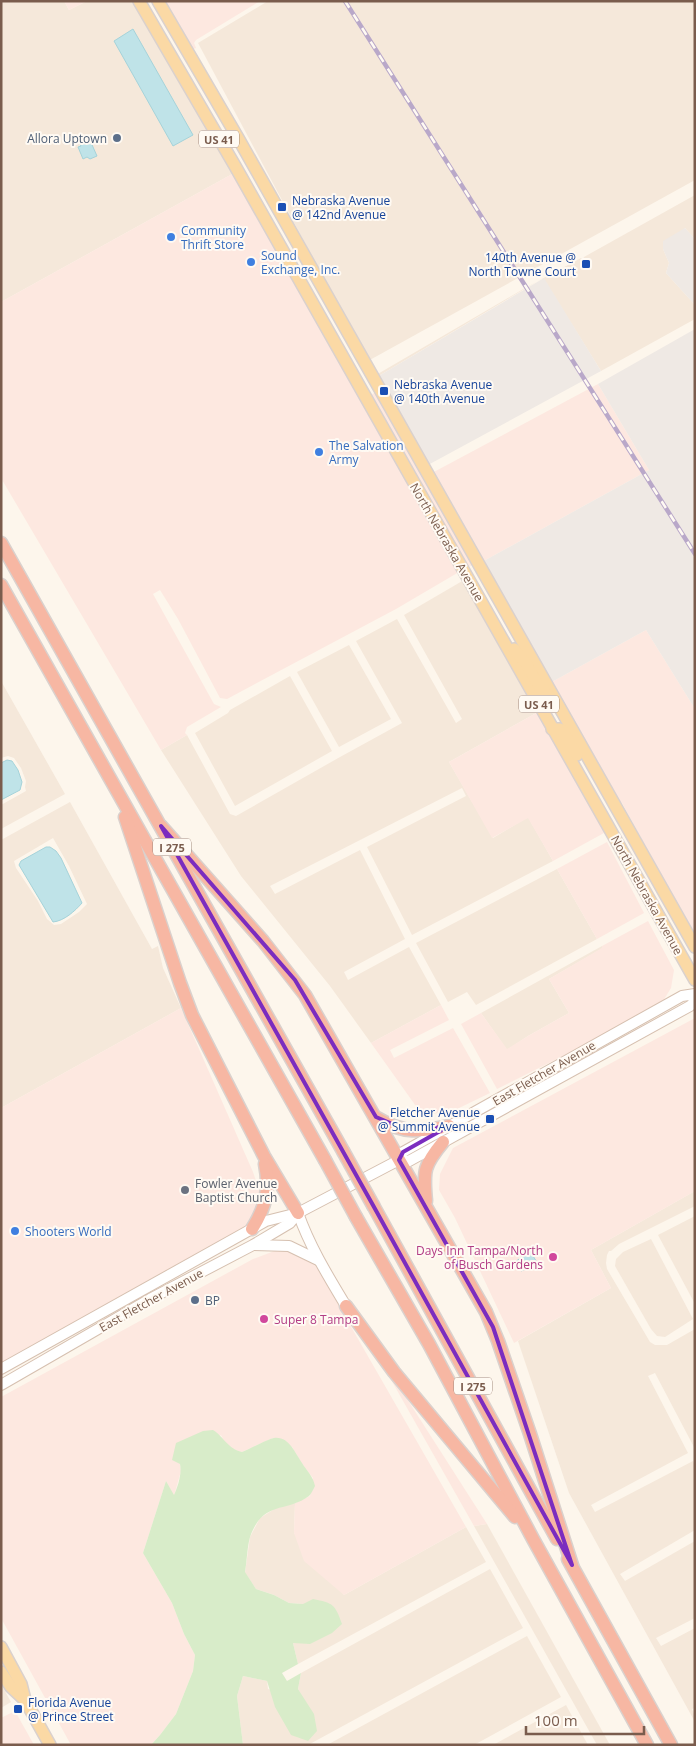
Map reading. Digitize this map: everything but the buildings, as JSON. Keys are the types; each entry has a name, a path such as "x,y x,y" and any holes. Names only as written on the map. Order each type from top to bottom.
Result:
{"highway":[{"name":"I 275","path":"1,543 343,1150 671,1745"},
{"name":"I 275","path":"1,585 429,1344 647,1745"},
{"path":"116,788 186,998 212,1057 264,1156 298,1213"},
{"path":"161,826 264,940 295,980 319,1016 486,1312 530,1434 572,1565"},
{"path":"376,1118 391,1126 409,1131 433,1130 449,1126"},
{"path":"426,1206 426,1167 428,1160 443,1142"},
{"path":"252,1229 262,1212 267,1196 268,1182 264,1156"},
{"path":"346,1306 394,1372 533,1538"}],"main road":[{"name":"North Nebraska Avenue","path":"139,1 695,980"},
{"name":"North Nebraska Avenue","path":"158,1 238,138 695,947"},
{"path":"303,287 304,278 311,267"},
{"path":"363,394 378,386"},
{"path":"492,622 527,665 541,690 555,699"},
{"path":"552,728 563,730 592,777 605,789"},
{"name":"East Fletcher Avenue","path":"1,1369 266,1221 298,1213 399,1160 404,1152 449,1126 682,996 695,994"},
{"name":"East Fletcher Avenue","path":"399,1160 409,1161 690,1006 695,1001"},
{"path":"298,1213 318,1260 346,1306"},
{"name":"East Fletcher Avenue","path":"1,1385 150,1299 254,1245 290,1224 298,1213"},
{"path":"254,1245 289,1246 318,1260"},
{"path":"1,1647 22,1684 25,1700"},
{"path":"1,1672 11,1687 25,1700 50,1745"}],"highlighted area":[{"path":"161,826 295,980 376,1117 409,1131 449,1126 403,1152 399,1160 493,1327 572,1565 374,1207"}],"shaded area":[{"name":"Allora Uptown","path":"1,1 64,1 69,10 87,1 134,1 234,173 1,302"},
{"path":"64,1 87,1 69,10"},
{"path":"163,1 260,1 196,40 194,43 196,48 191,50"},
{"path":"268,1 695,1 695,180 368,361 198,43"},
{"path":"234,173 459,572 396,609 227,699 220,698 178,619 160,590 153,594 214,704 221,707 187,727 185,733 187,735 161,750 1,478 1,302"},
{"path":"695,195 695,239 685,228 663,249 669,263 666,273 695,305 695,319 601,371 543,278 581,258 583,259"},
{"path":"685,228 695,239 695,305 666,273 669,263 663,249 663,241"},
{"path":"544,278 601,371 428,465 377,377"},
{"path":"537,282 377,377 376,375"},
{"path":"695,329 695,709 646,630 550,683 482,562 649,470 598,384"},
{"path":"598,384 649,470 482,562 432,473"},
{"path":"376,392 474,564 466,568 369,396"},
{"path":"464,580 538,712 449,762 493,838 528,817 553,861 412,935 367,847 466,796 462,788 270,886 275,894 360,850 405,939 344,972 348,980 409,947 441,1005 371,1043 330,986 241,876 161,750 187,735 230,814 236,816 402,723 356,641 397,619 456,723 462,719 404,615"},
{"path":"646,630 695,709 695,933 622,803 614,797 550,683"},
{"path":"349,645 391,719 339,747 297,672"},
{"path":"290,676 332,751 235,806 195,733 230,710"},
{"path":"1,681 65,794 1,829 1,805 26,791 26,781 21,768 14,758 8,756 1,758"},
{"path":"538,712 598,816 604,833 553,861 528,818 492,838 449,762"},
{"path":"70,802 152,949 158,946 163,968 181,1008 1,1108 1,840","holes":["53,838 87,904 61,924 54,925 47,919 38,901 16,868 14,861"]},
{"path":"607,842 644,913 597,939 557,869"},
{"path":"557,869 597,939 476,1005 467,992 448,1002 416,943"},
{"path":"648,921 674,970 671,988 663,1001 571,1052 497,1089 461,1024 481,1013 507,1049 569,1013 549,979 602,948 602,946"},
{"path":"602,946 603,948 549,979 569,1013 507,1050 481,1013"},
{"path":"441,1005 449,1020 390,1050 394,1058 453,1028 490,1093 457,1109 423,1116 371,1043"},
{"path":"181,1008 253,1172 262,1198 249,1225 1,1364 1,1108"},
{"path":"695,1018 695,1191 591,1250 611,1288 514,1343 455,1218 439,1190 440,1174 453,1148"},
{"path":"695,1191 695,1206 619,1244 609,1251 606,1263 607,1269 650,1342 655,1345 667,1345 695,1329 695,1449 655,1373 648,1376 688,1453 591,1505 595,1512 693,1461 695,1465 695,1530 620,1574 625,1581 695,1541 695,1618 656,1638 661,1646 695,1628 695,1708 692,1709 695,1722 569,1493 518,1341 611,1288 591,1250"},
{"path":"695,1216 695,1304 658,1235"},
{"path":"651,1239 693,1319 665,1337 657,1336 651,1329 615,1266 616,1259 623,1252"},
{"path":"277,1250 288,1251 315,1264 466,1527 344,1595 304,1561 294,1533 295,1503 310,1496 313,1478 292,1447 273,1438 242,1452 234,1451 225,1443 221,1435 180,1464 181,1471 174,1496 166,1481 143,1553 172,1603 184,1634 195,1655 193,1671 176,1714 151,1745 71,1745 1,1618 1,1397 253,1259"},
{"path":"377,1355 393,1377 487,1524 474,1526"},
{"path":"295,1503 294,1533 344,1595 466,1527 486,1562 298,1664 293,1643 303,1604 289,1603 274,1595 256,1589 245,1573 250,1537 260,1518 276,1508"},
{"path":"487,1524 610,1745 597,1745 474,1526"},
{"path":"490,1569 523,1628 308,1745 243,1745 237,1696 243,1676 267,1681 268,1689 304,1700 298,1689 301,1673"},
{"path":"527,1636 561,1697 474,1745 327,1745"},
{"path":"1,1684 11,1702 1,1708"},
{"path":"566,1705 588,1745 493,1745"},
{"path":"15,1711 34,1745 1,1745 1,1718"}],"green space":[{"path":"213,1430 230,1446 242,1452 274,1438 288,1442 314,1482 315,1486 309,1496 268,1512 261,1517 250,1537 245,1572 256,1589 274,1595 289,1603 303,1604 313,1599 329,1603 335,1608 340,1617 342,1624 332,1633 310,1644 293,1643 298,1664 282,1673 287,1681 301,1673 298,1689 314,1714 317,1731 308,1741 291,1735 275,1707 267,1681 243,1676 237,1696 243,1745 151,1745 176,1714 193,1671 195,1655 184,1634 172,1603 143,1553 166,1481 174,1495 178,1484 180,1464 172,1460 176,1443 203,1431"}],"water":[{"path":"133,29 193,135 173,146 114,41"},
{"path":"89,138 97,156 83,159 78,147 81,146 79,142"},
{"path":"7,760 12,761 18,770 22,782 20,790 1,800 1,763"},
{"path":"46,847 56,851 61,858 82,903 65,918 53,922 19,865 21,861"},
{"path":"530,1251 538,1264 521,1271 515,1262"}],"railway":[{"path":"345,1 695,554"}],"place":[{"name":"Allora Uptown","path":"117,138"},
{"name":"Nebraska Avenue @ 142nd Avenue","path":"282,207"},
{"name":"Community Thrift Store","path":"171,237"},
{"name":"Sound Exchange, Inc.","path":"251,262"},
{"name":"140th Avenue @ North Towne Court","path":"586,264"},
{"name":"Nebraska Avenue @ 140th Avenue","path":"384,391"},
{"name":"The Salvation Army","path":"319,452"},
{"name":"Fletcher Avenue @ Summit Avenue","path":"490,1119"},
{"name":"Fowler Avenue Baptist Church","path":"185,1190"},
{"name":"Shooters World","path":"15,1231"},
{"name":"Days Inn Tampa/North of Busch Gardens","path":"553,1257"},
{"name":"BP","path":"195,1300"},
{"name":"Super 8 Tampa","path":"264,1319"},
{"name":"Florida Avenue @ Prince Street","path":"18,1709"}]}
